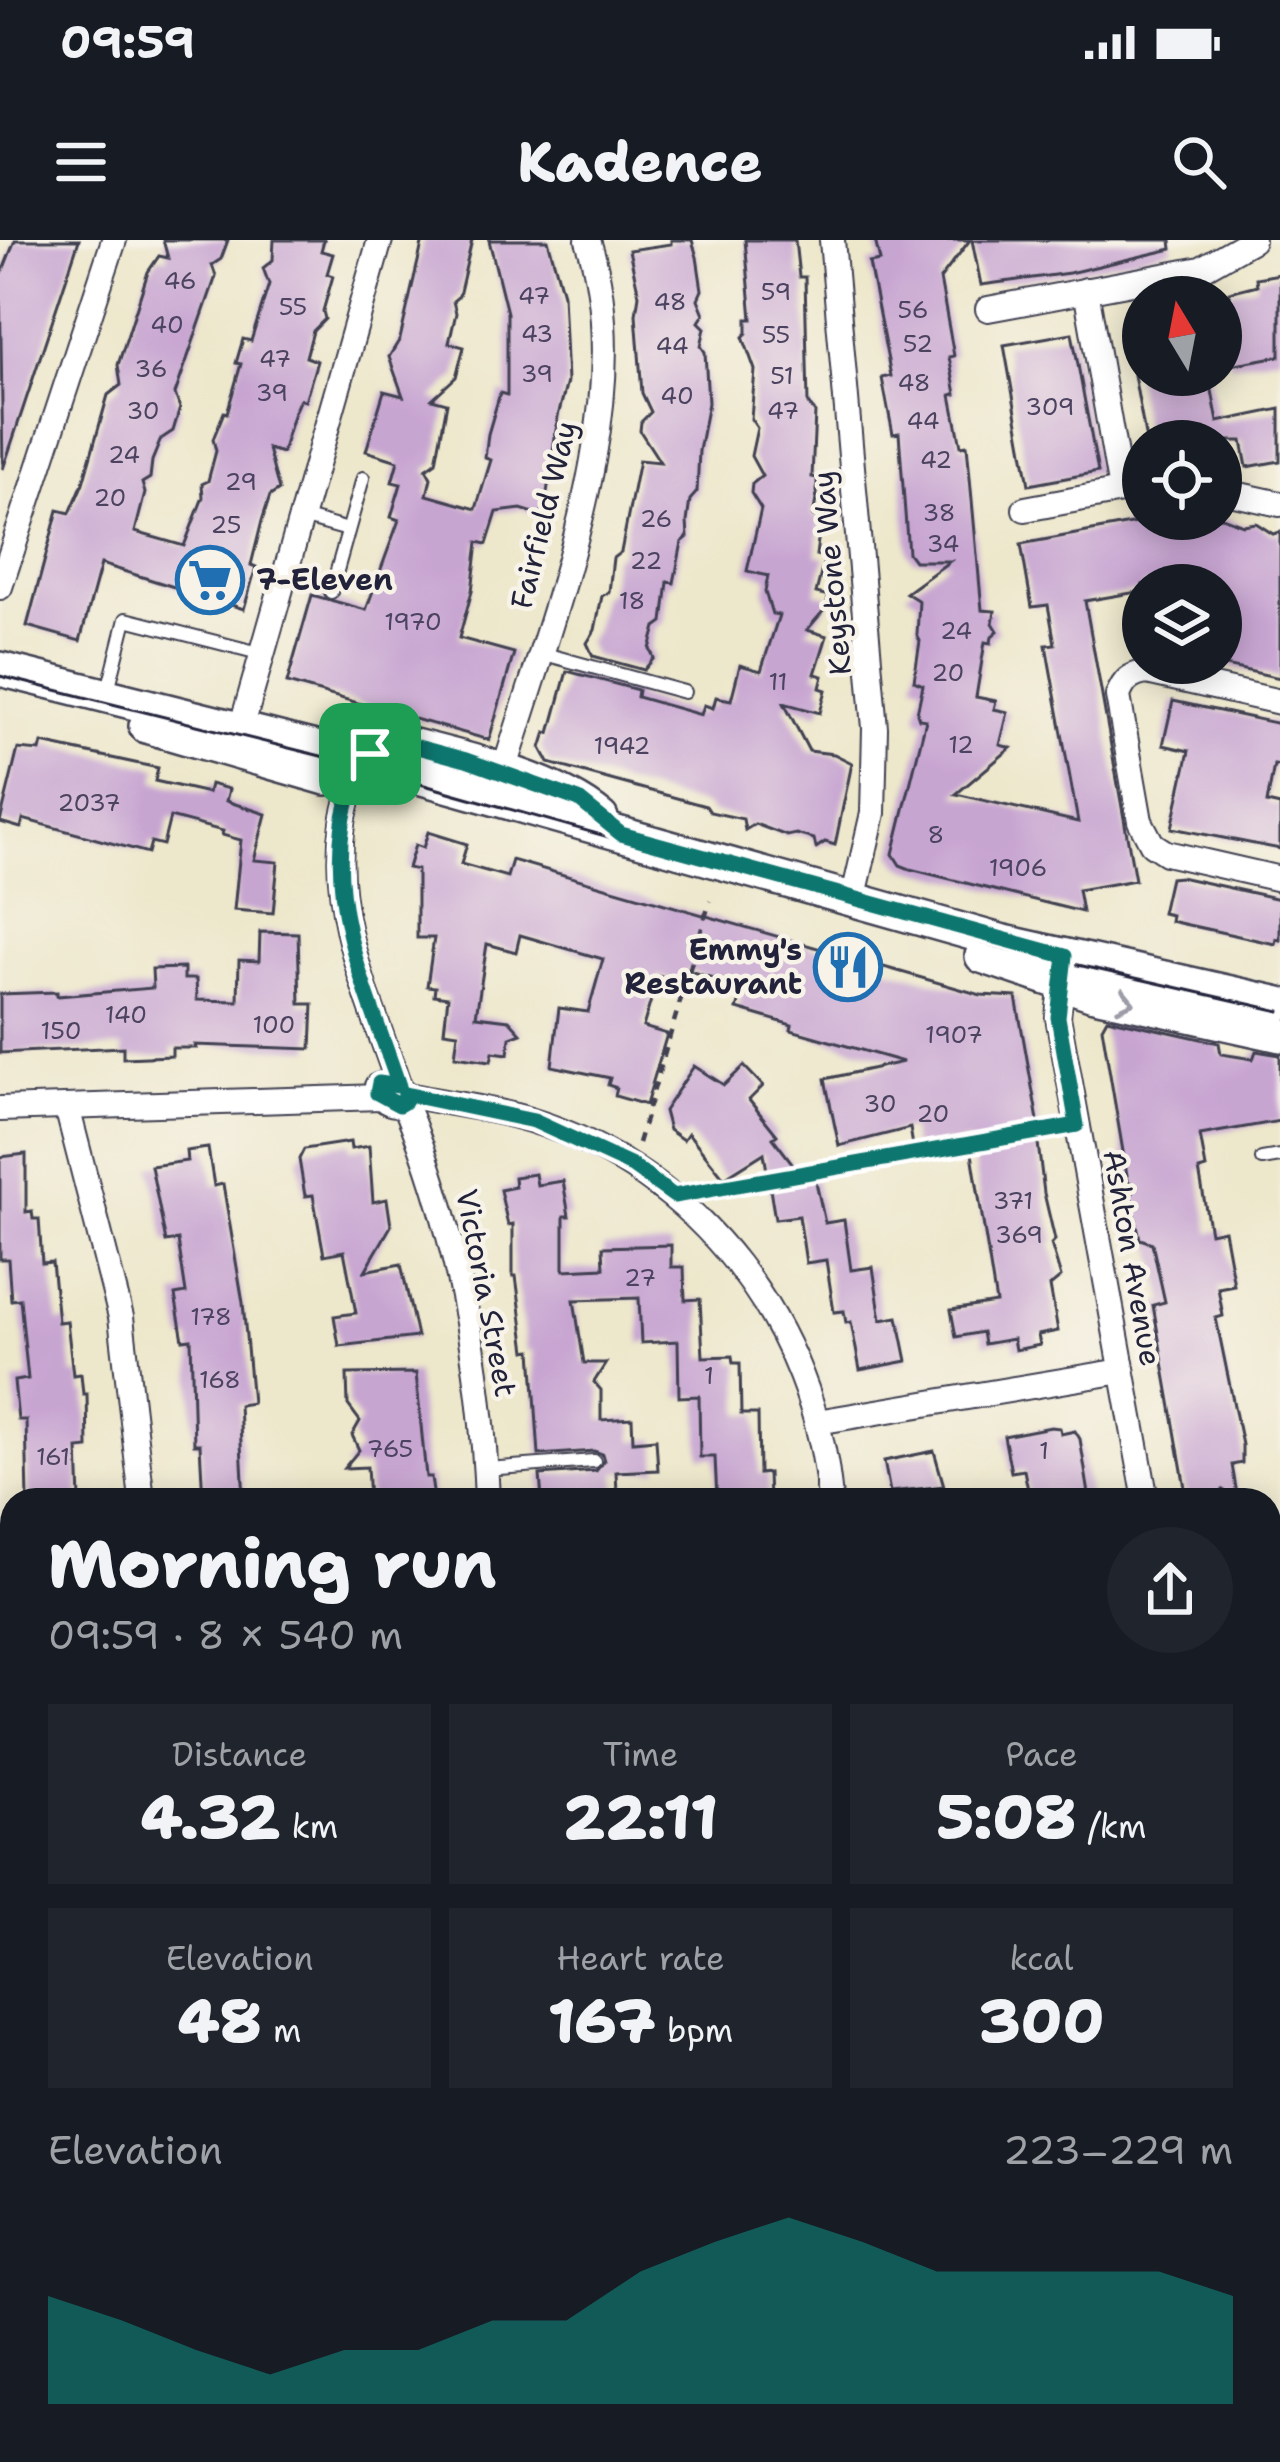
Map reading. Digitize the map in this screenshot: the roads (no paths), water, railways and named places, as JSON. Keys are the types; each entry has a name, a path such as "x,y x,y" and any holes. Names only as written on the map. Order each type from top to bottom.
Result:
{"main road":[{"path":"0,669 360,760 500,786 621,834 944,925 977,955 1280,1004"},
{"path":"106,696 150,729 256,761 326,778 360,760"},
{"path":"1063,969 1094,994 1280,1035"}],"street":[{"path":"0,587 114,240"},
{"path":"242,729 380,240"},
{"name":"Fairfield Way","path":"500,786 580,517 600,407 600,297 588,240"},
{"name":"Keystone Way","path":"832,240 875,728 873,813 853,900"},
{"path":"988,309 1201,268 1252,240"},
{"path":"1086,290 1122,446"},
{"path":"1025,509 1122,491"},
{"path":"1242,496 1280,504"},
{"path":"1280,702 1147,672 1132,675 1118,696 1140,821 1152,844 1166,853 1280,879"},
{"name":"Victoria Street","path":"360,760 343,824 346,916 397,1095 429,1165 450,1242 477,1390 487,1488"},
{"name":"Ashton Avenue","path":"1063,969 1058,1017 1144,1488"},
{"path":"0,1109 397,1095 534,1121 632,1166 674,1196 740,1264 801,1376 817,1422 828,1488"},
{"path":"67,1107 121,1317 141,1488"},
{"path":"817,1422 1122,1370"}],"lane":[{"path":"331,592 363,478"},
{"path":"302,518 348,530"},
{"path":"106,696 126,619 262,655"},
{"path":"540,652 684,692"},
{"path":"1262,1159 1280,1156"},
{"path":"486,1469 594,1461"}],"tram line":[{"path":"0,676 321,756 999,947 1280,1011"}],"place":[{"name":"7-Eleven","path":"210,580"},
{"name":"Emmy's Restaurant","path":"848,967"}]}
